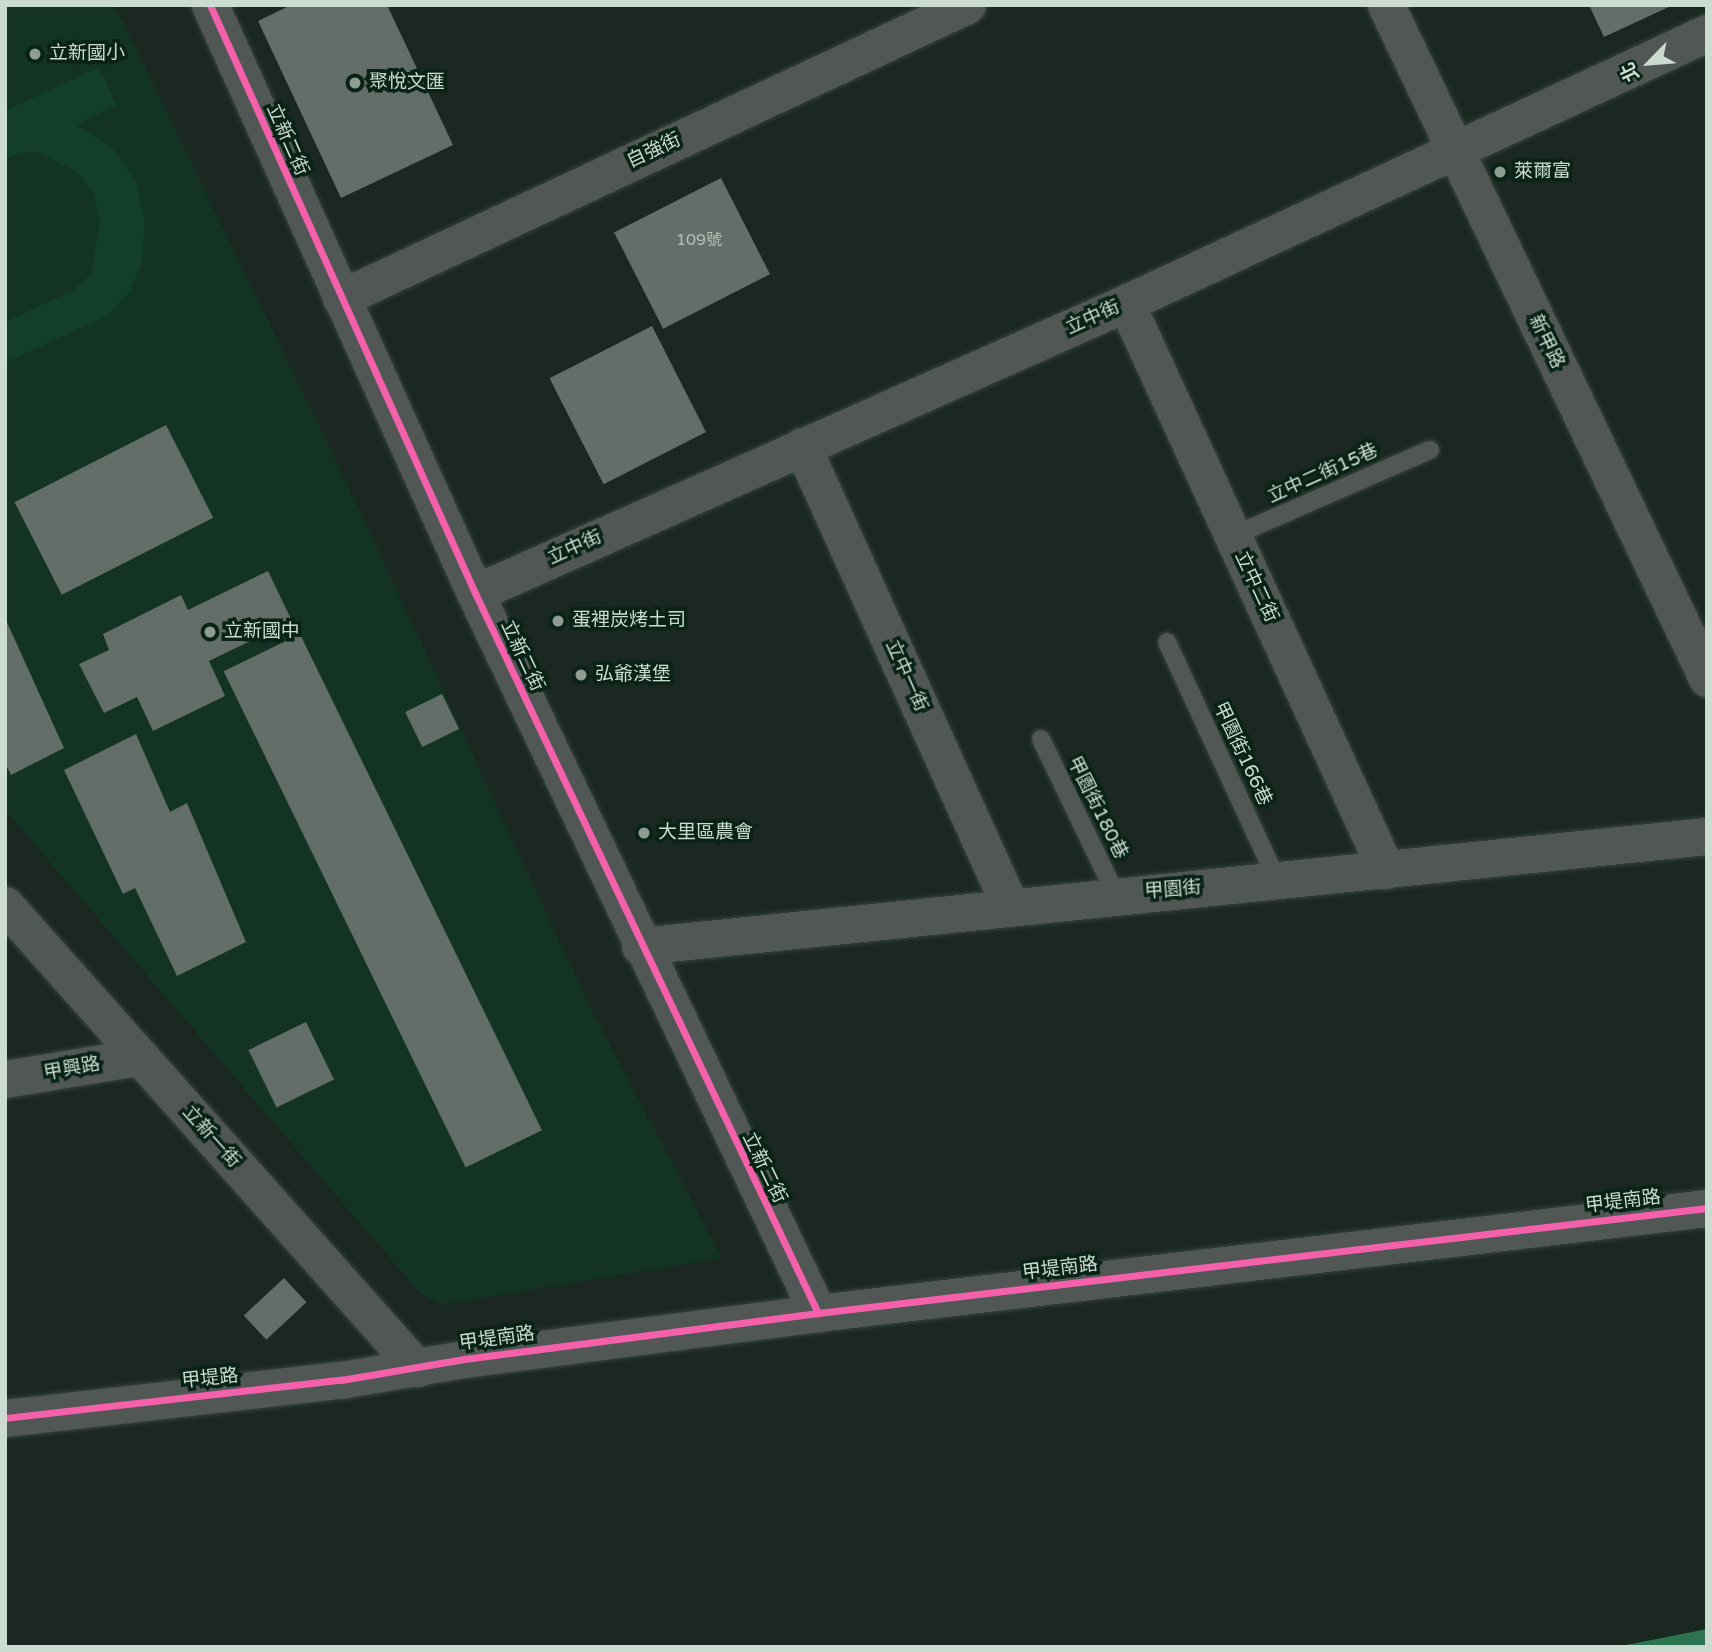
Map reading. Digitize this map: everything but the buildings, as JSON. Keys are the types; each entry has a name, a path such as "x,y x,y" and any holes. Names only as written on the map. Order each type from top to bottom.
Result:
{"street":[{"name":"立新二街","path":"210,5 475,593 640,946 818,1313"},
{"name":"自強街","path":"341,298 967,5"},
{"name":"新甲路","path":"1386,5 1707,678"},
{"name":"立中街","path":"475,593 1126,303 1707,33"},
{"name":"立中二街","path":"1126,303 1386,870"},
{"name":"立中一街","path":"802,446 1010,906"},
{"name":"甲園街","path":"640,946 1707,836"},
{"name":"立新一街","path":"5,905 417,1368"},
{"name":"甲興路","path":"5,1079 138,1057"},
{"name":"甲堤南路","path":"417,1368 818,1313 1707,1208"},
{"name":"甲堤路","path":"5,1418 417,1368"}],"lane":[{"name":"立中二街15巷","path":"1233,536 1430,450"},
{"name":"甲園街166巷","path":"1167,642 1278,882"},
{"name":"甲園街180巷","path":"1041,739 1116,895"}],"shaded area":[{"name":"立新國中","path":"5,5 112,5 124,24 354,498 586,999 722,1258 442,1305 420,1293 5,810"},
{"path":"99,67 116,105 76,125 113,149 136,181 145,222 142,261 130,292 107,316 5,363 5,322 74,290 91,274 100,221 93,193 77,172 40,153 25,152 5,159 5,111"},
{"path":"1707,1629 1707,1647 1616,1647"}],"cycle path":[{"path":"210,5 475,593 818,1313"},
{"path":"5,1418 341,1380 464,1359 818,1313 1707,1208"}],"place":[{"name":"立新國小","path":"35,54"},
{"name":"聚悅文匯","path":"355,83"},
{"name":"萊爾富","path":"1500,172"},
{"name":"蛋裡炭烤土司","path":"558,621"},
{"name":"立新國中","path":"210,632"},
{"name":"弘爺漢堡","path":"581,675"},
{"name":"大里區農會","path":"644,833"}]}
